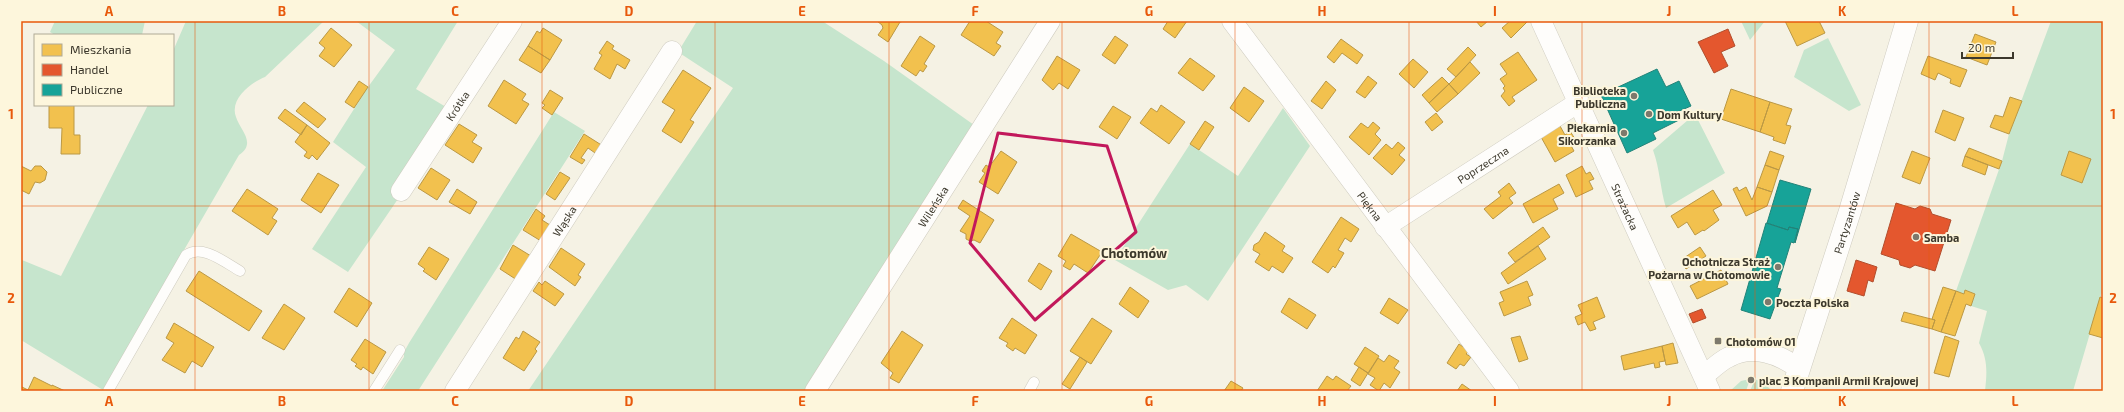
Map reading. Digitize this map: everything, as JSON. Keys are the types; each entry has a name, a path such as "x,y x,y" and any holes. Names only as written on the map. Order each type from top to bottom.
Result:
{"street":[{"name":"Krótka","path":"402,191 512,21"},
{"name":"Wileńska","path":"815,391 1050,21"},
{"name":"Piękna","path":"1232,21 1509,391"},
{"name":"Strażacka","path":"1541,21 1707,384"},
{"name":"Partyzantów","path":"1792,391 1850,211 1907,21"},
{"name":"Wąska","path":"455,391 672,51"},
{"name":"Poprzeczna","path":"1385,226 1579,102"},
{"path":"1707,384 1730,356 1744,352 1762,351 1778,356 1799,369"}],"lane":[{"path":"108,391 186,256 192,252 202,252 240,271"},
{"path":"374,391 400,350"},
{"path":"1028,391 1034,382"}],"highlighted area":[{"path":"998,133 1107,146 1136,232 1035,320 970,243"}],"green space":[{"path":"55,21 145,21 142,34 53,34 50,32"},
{"path":"186,21 324,21 265,77 248,87 239,98 235,110 236,117 246,136 247,146 239,155 103,390 21,340 21,262 22,260 61,276 147,106 174,106 174,49"},
{"path":"356,21 458,21 416,89 451,110 400,196 348,272 312,249 366,167 333,142 368,87 395,50"},
{"path":"697,21 822,21 884,61 974,125 807,391 528,391 733,88 678,52"},
{"path":"1741,21 1765,21 1750,40"},
{"path":"2051,21 2103,21 2103,289 2073,391 1985,391 1986,366 1984,355 1979,343 1987,311 1971,306 1975,294 1966,290 1964,294 1956,291 2002,161 2009,134"},
{"path":"1828,38 1861,105 1849,111 1794,77 1804,50"},
{"path":"1283,108 1310,146 1208,301 1186,285 1168,290 1115,260 1190,144 1238,176"},
{"path":"554,112 585,131 418,391 382,391 404,357 404,352 409,343"},
{"path":"1695,114 1725,173 1666,208 1653,150"},
{"path":"1750,379 1746,391 1730,391 1741,381"},
{"path":"1755,379 1765,384 1772,391 1750,391"}],"building: Mieszkania":[{"path":"877,21 904,21 900,22 888,42 878,35 883,28"},
{"path":"970,21 986,21 1003,32 996,43 1001,46 994,56 961,35"},
{"path":"1168,21 1187,21 1175,38 1163,29"},
{"path":"1476,21 1488,21 1481,27"},
{"path":"1510,21 1527,22 1511,38 1502,28"},
{"path":"1785,21 1819,21 1825,33 1797,46"},
{"path":"331,28 352,45 334,67 319,56 325,48 319,43"},
{"path":"543,28 562,40 550,60 528,46 537,31 540,33"},
{"path":"1975,34 1996,42 1987,65 1966,57"},
{"path":"920,36 935,46 924,64 927,66 923,72 920,70 916,76 901,66"},
{"path":"1115,36 1128,45 1115,64 1102,55"},
{"path":"1341,39 1363,55 1357,64 1342,53 1334,63 1327,57"},
{"path":"607,41 614,46 612,49 630,60 625,69 617,64 610,79 594,69 602,55 599,53"},
{"path":"528,46 550,60 541,73 519,60"},
{"path":"1468,47 1476,55 1456,77 1447,69"},
{"path":"1518,52 1537,80 1512,97 1515,101 1509,106 1501,96 1505,91 1503,88 1505,86 1500,79 1507,74 1500,64"},
{"path":"1057,56 1080,70 1068,89 1059,83 1053,90 1042,80"},
{"path":"1928,56 1967,70 1960,87 1950,83 1951,79 1938,73 1935,80 1921,74"},
{"path":"1190,58 1215,76 1203,91 1178,73"},
{"path":"1413,59 1428,72 1414,88 1399,74"},
{"path":"1470,62 1480,73 1458,94 1449,84"},
{"path":"683,70 711,88 690,120 694,122 681,143 662,131 675,110 662,102"},
{"path":"1368,76 1377,83 1365,98 1356,92"},
{"path":"1442,77 1449,84 1429,103 1422,95"},
{"path":"504,80 526,94 522,100 529,104 516,124 488,106"},
{"path":"359,81 368,87 354,108 345,102"},
{"path":"1326,81 1336,90 1322,109 1311,101"},
{"path":"1449,84 1458,94 1437,112 1429,103"},
{"path":"1244,87 1264,101 1249,122 1230,108"},
{"path":"1731,89 1770,102 1760,132 1721,119"},
{"path":"550,90 563,98 552,115 542,108 545,105 542,103"},
{"path":"2010,97 2022,101 2009,134 1990,127 1995,115 2003,117"},
{"path":"304,102 326,119 318,128 296,111"},
{"path":"1770,102 1792,109 1786,125 1791,126 1785,144 1773,140 1774,137 1760,132"},
{"path":"1161,105 1185,122 1169,144 1140,123 1151,108 1157,112"},
{"path":"49,106 74,106 74,135 80,135 80,154 61,154 62,128 49,128"},
{"path":"1113,106 1131,117 1117,139 1099,127"},
{"path":"285,109 307,125 301,135 278,118"},
{"path":"1943,110 1964,118 1955,141 1935,132"},
{"path":"1436,113 1443,122 1432,131 1425,122"},
{"path":"1205,121 1214,127 1199,150 1190,144"},
{"path":"1373,122 1380,128 1375,134 1381,140 1369,155 1349,137 1361,123 1368,128"},
{"path":"459,124 477,135 472,142 482,148 473,163 445,145"},
{"path":"307,125 330,143 317,160 312,155 309,159 304,156 307,152 295,142"},
{"path":"1560,126 1565,135 1570,131 1575,139 1569,142 1574,151 1555,162 1541,137"},
{"path":"584,134 603,146 598,155 588,148 581,158 585,160 582,164 570,157"},
{"path":"1398,142 1405,148 1399,155 1405,160 1392,175 1373,158 1386,144 1392,149"},
{"path":"1969,148 2002,161 1999,169 1965,156"},
{"path":"1001,151 1017,162 998,194 979,182 985,173 982,171 986,165 989,167"},
{"path":"1770,151 1784,156 1779,170 1765,165"},
{"path":"1912,151 1930,158 1920,184 1902,177"},
{"path":"2069,151 2091,159 2082,183 2061,175"},
{"path":"1965,156 1988,165 1985,175 1962,166"},
{"path":"1765,165 1779,170 1772,192 1757,187"},
{"path":"21,166 31,171 35,166 41,166 47,172 45,180 40,183 35,182 29,194 21,190"},
{"path":"1582,166 1586,174 1590,172 1594,179 1589,181 1593,189 1576,197 1566,175"},
{"path":"431,168 450,180 437,200 418,188"},
{"path":"560,172 570,178 555,200 546,194"},
{"path":"318,173 339,185 321,213 301,200"},
{"path":"1509,183 1516,193 1509,198 1513,203 1493,219 1484,209 1501,196 1498,192"},
{"path":"1559,184 1564,193 1553,199 1558,209 1533,223 1523,204"},
{"path":"1737,187 1739,191 1746,187 1752,200 1757,187 1772,192 1767,206 1746,216 1733,189"},
{"path":"247,189 278,209 272,218 277,221 268,235 232,211"},
{"path":"457,189 477,202 470,214 449,202"},
{"path":"1713,190 1722,205 1713,210 1719,220 1704,231 1703,230 1695,235 1687,222 1678,228 1671,216"},
{"path":"963,200 994,220 980,243 974,240 970,241 966,239 966,234 960,231 970,216 958,208"},
{"path":"536,209 545,216 542,220 550,225 541,241 523,230"},
{"path":"1341,217 1359,229 1351,242 1345,238 1338,250 1344,253 1335,268 1333,266 1328,273 1312,262"},
{"path":"1543,227 1550,237 1515,262 1508,253"},
{"path":"1265,232 1285,246 1282,251 1293,258 1283,273 1272,266 1269,271 1255,262 1260,254 1253,250 1254,245 1259,242"},
{"path":"1071,234 1102,252 1088,273 1074,264 1070,270 1063,266 1066,261 1058,256"},
{"path":"513,245 531,256 517,280 500,269"},
{"path":"1538,246 1546,259 1508,284 1501,273"},
{"path":"429,247 449,259 436,280 423,271 425,269 418,264"},
{"path":"1700,247 1706,256 1686,269 1681,260"},
{"path":"561,248 585,264 578,275 581,277 575,286 549,267"},
{"path":"1039,263 1052,271 1041,290 1028,281"},
{"path":"1721,270 1728,284 1697,299 1690,286"},
{"path":"199,271 262,311 249,331 186,291"},
{"path":"545,281 564,294 555,306 533,291 539,282 542,285"},
{"path":"1527,281 1533,295 1528,297 1531,305 1504,316 1499,303 1504,301 1500,292"},
{"path":"1130,287 1149,301 1138,318 1119,304"},
{"path":"1943,287 1956,291 1941,332 1932,329 1935,320 1932,319"},
{"path":"349,288 372,303 357,327 334,312"},
{"path":"1965,290 1975,294 1971,306 1966,304 1955,336 1941,332 1956,291 1964,294"},
{"path":"1597,297 1605,317 1593,322 1596,329 1590,331 1585,322 1578,325 1575,317 1582,314 1578,305"},
{"path":"2100,297 2103,298 2103,338 2089,334"},
{"path":"1289,298 1316,315 1307,329 1281,312"},
{"path":"1389,298 1408,310 1398,324 1380,313"},
{"path":"284,304 305,318 284,350 262,338"},
{"path":"1904,312 1935,320 1932,329 1901,321"},
{"path":"1012,318 1037,335 1025,354 1015,348 1013,351 1006,346 1008,343 999,338"},
{"path":"1092,318 1112,331 1091,364 1070,351"},
{"path":"174,323 214,347 202,367 192,361 185,373 162,360 174,343 166,338"},
{"path":"523,331 540,342 535,349 537,351 524,371 503,358 516,337 519,339"},
{"path":"902,331 923,345 899,383 890,378 893,373 881,363"},
{"path":"1520,336 1528,359 1519,362 1511,338"},
{"path":"1945,336 1959,341 1949,377 1934,373"},
{"path":"365,339 386,352 373,374 363,367 361,370 355,366 357,364 351,360"},
{"path":"1673,343 1678,363 1666,365 1662,346"},
{"path":"1459,344 1469,351 1466,354 1471,357 1464,366 1460,364 1456,369 1447,363"},
{"path":"1662,346 1665,361 1659,362 1660,367 1655,368 1654,363 1624,370 1621,356"},
{"path":"1365,347 1379,356 1368,373 1354,364"},
{"path":"1389,355 1399,361 1394,368 1400,372 1390,388 1384,383 1379,391 1370,385 1375,378 1368,374 1378,358 1384,362"},
{"path":"1080,357 1087,362 1070,389 1062,384"},
{"path":"1359,367 1368,373 1360,386 1351,380"},
{"path":"1327,376 1333,380 1336,376 1351,386 1347,391 1317,391"},
{"path":"34,377 65,391 21,391 22,387 28,390"},
{"path":"1231,381 1243,388 1241,391 1224,391"},
{"path":"1462,384 1472,391 1457,391"}],"building: Handel":[{"path":"1728,29 1735,46 1721,52 1728,66 1714,73 1698,42"},
{"name":"Samba","path":"1896,203 1915,209 1920,206 1930,209 1932,214 1951,220 1935,271 1915,265 1910,268 1900,265 1899,260 1881,254"},
{"path":"1856,260 1877,267 1873,282 1868,280 1864,296 1847,291"},
{"path":"1702,309 1706,318 1693,323 1689,314"}],"building: Publiczne":[{"path":"1657,69 1666,87 1679,81 1691,106 1677,112 1681,119 1653,133 1656,139 1627,153 1601,95"},
{"path":"1780,180 1811,189 1795,243 1798,229 1789,227 1788,230 1767,223"},
{"path":"1766,223 1788,230 1789,227 1798,229 1794,243 1791,242 1777,288 1781,289 1770,319 1741,310"}],"place":[{"name":"Biblioteka Publiczna","path":"1634,96"},
{"name":"Dom Kultury","path":"1649,114"},
{"name":"Piekarnia Sikorzanka","path":"1624,133"},
{"name":"Samba","path":"1916,237"},
{"name":"Ochotnicza Straż Pożarna w Chotomowie","path":"1778,267"},
{"name":"Poczta Polska","path":"1768,302"},
{"name":"Chotomów 01","path":"1718,341"},
{"name":"plac 3 Kompanii Armii Krajowej","path":"1751,380"}],"district":[{"name":"Chotomów","path":"1134,253"}]}
